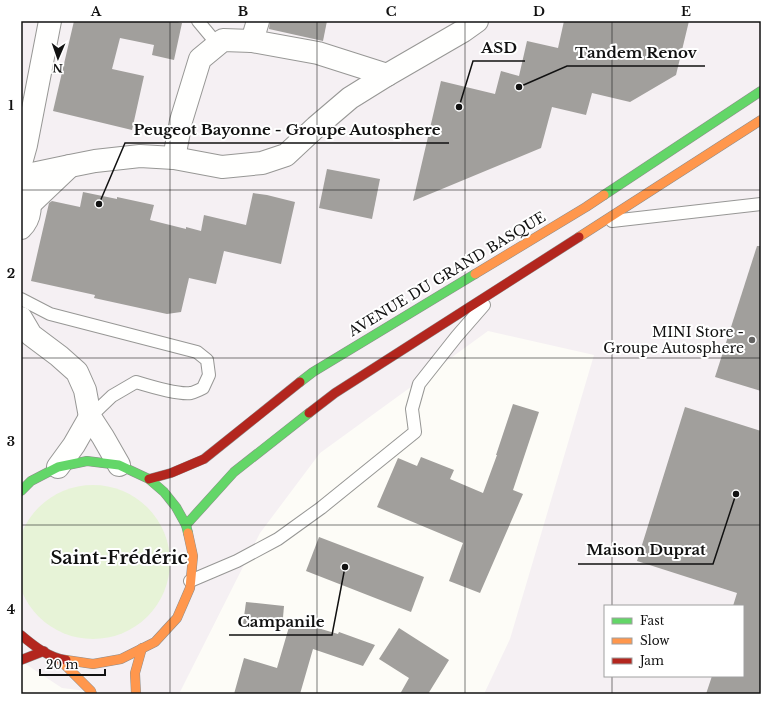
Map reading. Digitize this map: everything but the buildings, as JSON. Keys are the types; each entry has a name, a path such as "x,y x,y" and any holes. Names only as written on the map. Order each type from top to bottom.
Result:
{"main road":[{"name":"AVENUE DU GRAND BASQUE","path":"149,479 171,473 204,459 312,372 586,207 761,91"},
{"path":"186,525 234,472 335,393 761,120"},
{"path":"21,491 32,481 58,467 87,461 119,465 149,479 164,492 176,507 186,525 193,556 190,588 177,618 155,642 121,659 93,664 59,659"},
{"path":"21,635 35,647 59,659 91,691 92,694"},
{"path":"136,694 135,672 142,648"},
{"path":"21,660 44,651"}],"street":[{"path":"21,163 26,145 50,21"},
{"path":"21,181 32,174 70,166 94,161 140,156 174,158 222,167 262,163 286,155 350,98 463,31 476,21"},
{"path":"174,158 181,121 200,59 223,40 255,31 387,75"},
{"path":"30,204 70,166"},
{"path":"21,185 28,196 30,204 29,215 25,224 21,228"},
{"path":"21,318 31,335 77,372 85,390 90,417 119,465"},
{"path":"58,467 74,445 90,417"}],"lane":[{"path":"198,21 218,45"},
{"path":"603,222 759,204"},
{"path":"190,581 237,561 278,539 321,508 415,432 412,409 419,384 457,336 499,288"},
{"path":"21,299 50,314 197,352 207,360 209,375 203,388 190,393 166,390 136,382 112,396 90,417"}],"shaded area":[{"path":"21,21 761,21 761,694 484,694 510,639 594,355 488,331 320,453 260,533 179,694 112,694 62,688 21,661"}],"green space":[{"path":"93,485 115,488 129,494 136,498 152,513 161,526 167,540 170,562 167,584 161,598 157,605 142,621 129,630 115,636 93,639 71,636 57,630 50,626 34,611 25,598 19,584 16,562 19,540 25,526 29,519 44,503 57,494 71,488"}],"traffic: fast":[{"path":"604,195 761,91"},
{"path":"300,382 313,372 475,274"},
{"path":"186,525 234,472 309,413"},
{"path":"21,491 31,481 58,467 87,461 119,465 149,479 164,492 176,507 186,525 188,533"}],"traffic: slow":[{"path":"579,237 761,120"},
{"path":"475,274 604,195"},
{"path":"66,660 93,664 121,659 155,642 177,618 190,588 193,556 188,533"},
{"path":"136,694 135,673 142,648"},
{"path":"59,659 91,691 92,694"}],"traffic: jam":[{"path":"309,413 335,393 579,237"},
{"path":"149,479 171,473 204,459 300,382"},
{"path":"21,635 48,654 66,660"},
{"path":"21,660 44,651"}],"place":[{"name":"Tandem Renov","path":"519,87"},
{"name":"ASD","path":"459,107"},
{"name":"Peugeot Bayonne - Groupe Autosphere","path":"99,204"},
{"name":"MINI Store - Groupe Autosphere","path":"752,340"},
{"name":"Maison Duprat","path":"736,494"},
{"name":"Campanile","path":"345,567"}],"district":[{"name":"Saint-Frédéric","path":"119,558"}]}
